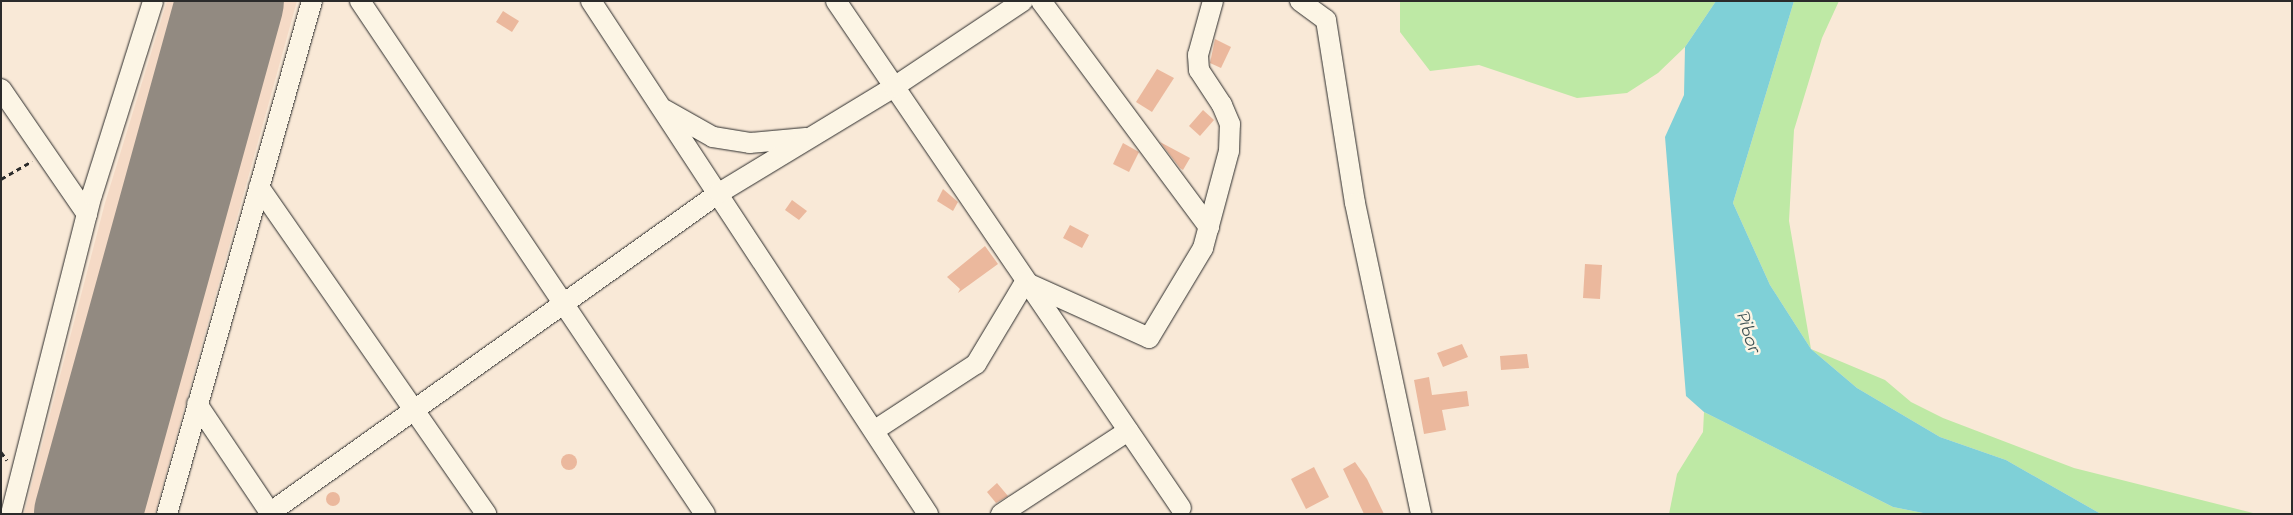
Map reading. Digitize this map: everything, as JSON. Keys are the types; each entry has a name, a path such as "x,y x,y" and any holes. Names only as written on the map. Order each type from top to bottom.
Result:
{"street":[{"path":"167,514 312,1"},
{"path":"360,1 565,302 704,514"},
{"path":"591,1 875,430 928,514"},
{"path":"836,1 1025,282 1181,508"},
{"path":"197,404 270,513 413,409 719,194 894,87 1023,1"},
{"path":"1041,1 1209,227"},
{"path":"1025,282 1149,338 1203,248 1230,133 1222,105 1199,70 1198,54 1213,1"},
{"path":"1300,1 1326,20 1355,203 1421,514"},
{"path":"11,514 87,214 151,3"},
{"path":"1,89 87,214"},
{"path":"662,108 713,136 750,143 812,137"},
{"path":"259,187 486,514"},
{"path":"875,430 976,364 1025,282"},
{"path":"1001,514 1128,431"}],"path":[{"path":"1,179 45,153"}],"shaded area":[{"path":"167,1 297,1 155,514 24,514 105,203"}],"green space":[{"path":"1400,1 1716,1 1685,47 1658,73 1627,93 1577,98 1479,65 1430,71 1400,32"},
{"path":"1794,1 1839,1 1822,38 1794,130 1789,221 1811,349 1770,285 1733,203"},
{"path":"1811,349 1885,380 1911,402 1943,418 2074,468 2257,514 2101,514 2006,460 1940,437 1857,388"},
{"path":"1704,412 1893,507 1928,514 1669,514 1677,474 1703,432"}],"water":[{"name":"Pibor","path":"1716,1 1794,1 1733,203 1770,285 1811,349 1857,388 1940,437 2006,460 2101,514 1928,514 1893,507 1704,412 1686,396 1665,137 1684,95 1685,47"}],"building":[{"path":"503,11 519,21 512,32 496,22"},
{"path":"1215,39 1231,47 1221,68 1210,63"},
{"path":"1157,69 1174,78 1152,112 1136,102"},
{"path":"1203,110 1214,120 1200,136 1189,126"},
{"path":"1160,142 1190,158 1183,170 1180,168"},
{"path":"1123,143 1139,152 1129,172 1113,164"},
{"path":"943,189 958,202 953,211 937,201"},
{"path":"792,200 807,211 799,220 785,210"},
{"path":"1070,225 1089,235 1082,248 1063,238"},
{"path":"985,246 998,264 958,293 960,289 947,277"},
{"path":"1585,264 1602,265 1600,299 1583,298"},
{"path":"1462,344 1468,357 1443,367 1437,353"},
{"path":"1527,354 1529,368 1501,370 1500,356"},
{"path":"1429,377 1432,395 1467,391 1469,406 1442,410 1446,430 1424,434 1414,380"},
{"path":"566,454 572,454 577,459 575,468 566,470 561,465 561,459"},
{"path":"1355,462 1367,479 1384,514 1364,514 1343,469"},
{"path":"1314,467 1329,497 1306,509 1291,479"},
{"path":"997,483 1008,496 996,503 987,492"},
{"path":"333,492 338,494 340,499 338,504 333,506 328,504 326,499 328,494"}],"runway":[{"path":"88,514 230,1"}]}
